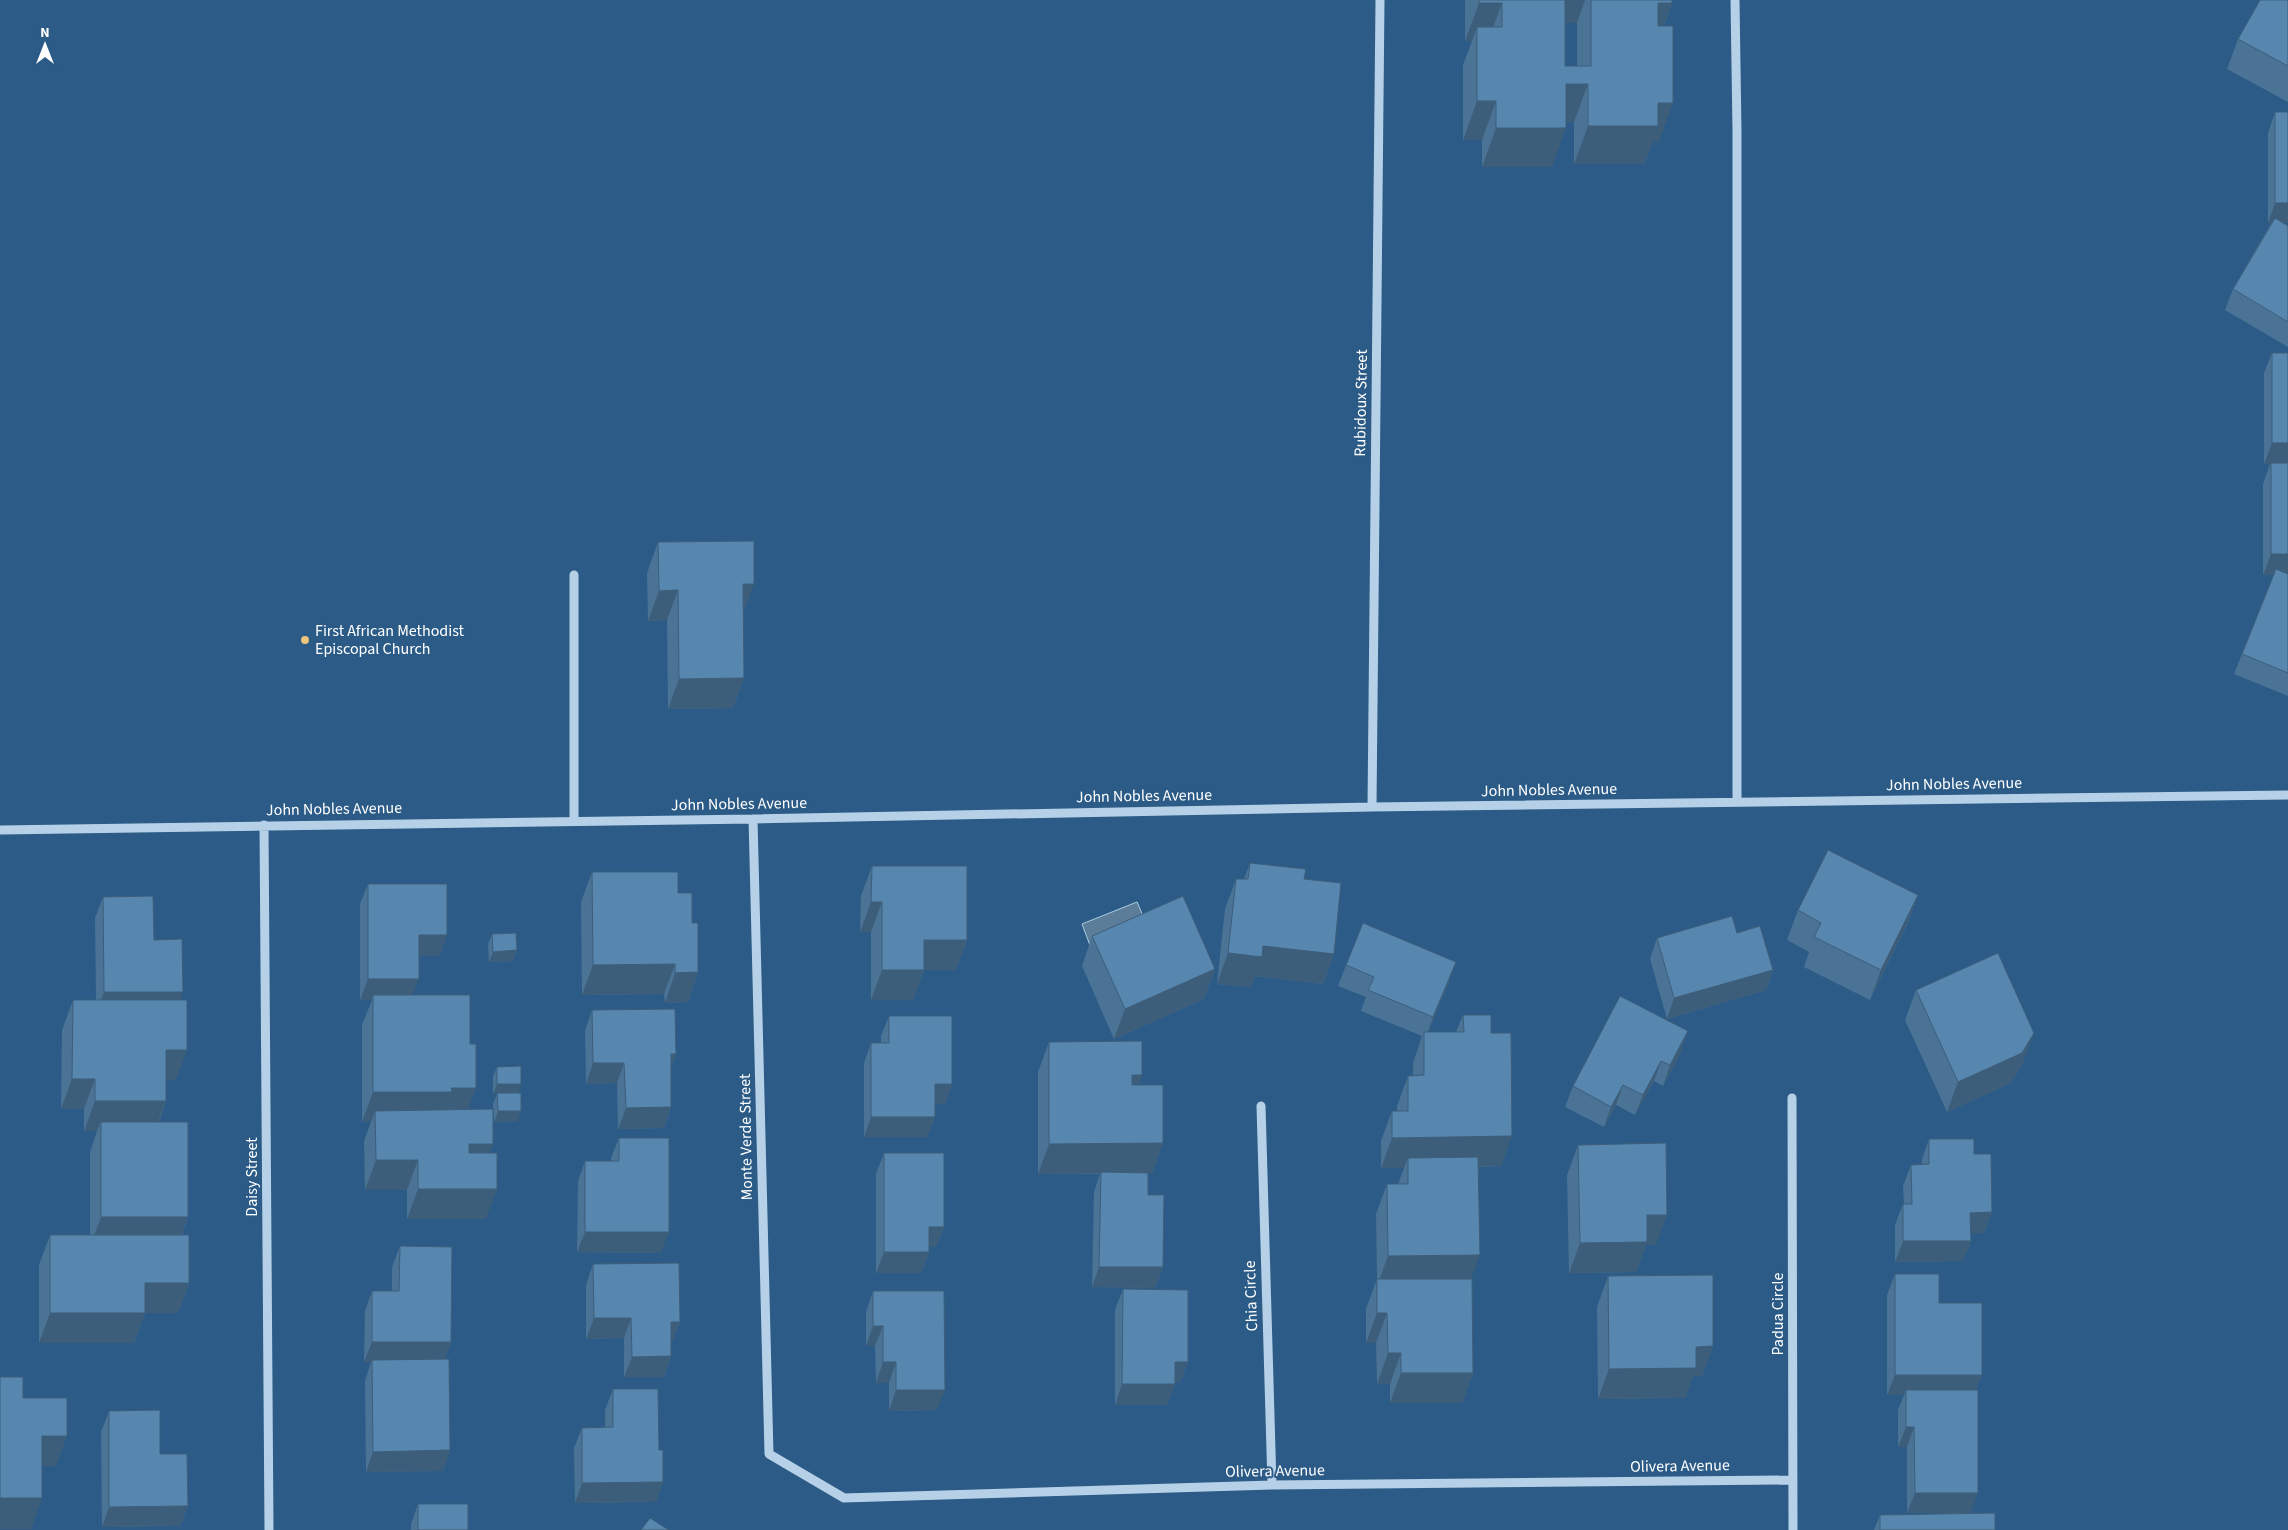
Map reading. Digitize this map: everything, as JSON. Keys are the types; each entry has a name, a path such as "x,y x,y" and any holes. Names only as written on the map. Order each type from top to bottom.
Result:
{"street":[{"name":"Rubidoux Street","path":"1372,807 1380,0"},
{"path":"1735,0 1738,131 1738,802"},
{"path":"574,575 574,821"},
{"name":"John Nobles Avenue","path":"0,830 753,819 1372,807 2288,795"},
{"name":"Monte Verde Street","path":"753,819 769,1454"},
{"name":"Daisy Street","path":"264,825 269,1530"},
{"name":"Padua Circle","path":"1792,1098 1793,1530"},
{"name":"Chia Circle","path":"1261,1106 1272,1485"},
{"name":"Olivera Avenue","path":"769,1454 844,1498 1272,1485 1793,1480"}],"water":[{"path":"1137,902 1147,925 1091,948 1082,924"}],"building":[{"path":"1479,0 1565,0 1565,66 1591,66 1591,0 1672,0 1672,3 1658,3 1658,26 1673,26 1673,103 1658,103 1658,126 1588,126 1588,84 1566,84 1566,128 1496,128 1496,101 1477,101 1477,27 1502,27 1502,3 1479,3"},
{"path":"2260,0 2288,0 2288,66 2238,39"},
{"path":"2275,112 2288,112 2288,203 2275,203"},
{"path":"2275,218 2288,226 2288,322 2233,289"},
{"path":"2272,353 2288,353 2288,443 2272,443"},
{"path":"2271,463 2288,463 2288,554 2271,554"},
{"path":"754,541 754,584 743,584 744,678 679,679 678,590 659,591 658,542"},
{"path":"2276,569 2288,574 2288,673 2242,654"},
{"path":"1828,850 1918,895 1881,970 1814,937 1821,923 1798,910"},
{"path":"1250,863 1306,869 1304,879 1341,883 1334,954 1263,946 1262,957 1228,953 1236,879 1248,879"},
{"path":"872,866 967,866 967,940 924,940 924,970 882,970 882,902 871,902"},
{"path":"592,872 678,872 678,893 692,893 692,923 698,923 698,972 675,973 675,964 593,965"},
{"path":"368,884 447,884 447,935 419,935 419,979 368,979"},
{"path":"153,896 154,940 182,939 183,992 104,992 103,897"},
{"path":"1183,896 1215,969 1125,1009 1092,936"},
{"path":"1732,916 1737,933 1760,926 1773,970 1674,998 1657,938"},
{"path":"1363,923 1456,962 1433,1017 1368,990 1374,977 1346,965"},
{"path":"516,933 517,950 493,952 492,934"},
{"path":"1998,953 2034,1033 2022,1053 1958,1082 1916,990"},
{"path":"373,995 470,995 470,1044 476,1044 476,1088 451,1088 452,1092 373,1092"},
{"path":"1620,996 1688,1031 1670,1065 1661,1061 1643,1095 1623,1085 1611,1107 1573,1086"},
{"path":"73,1000 187,1000 187,1050 166,1050 166,1101 95,1101 95,1079 72,1079"},
{"path":"675,1009 676,1054 671,1054 671,1107 626,1108 624,1063 593,1063 592,1010"},
{"path":"1463,1015 1491,1015 1491,1033 1511,1033 1512,1136 1392,1138 1392,1111 1408,1111 1408,1076 1424,1075 1424,1032 1464,1032"},
{"path":"889,1016 952,1016 952,1084 935,1084 935,1117 871,1117 871,1043 889,1043"},
{"path":"1142,1041 1142,1075 1132,1075 1132,1085 1163,1085 1163,1143 1049,1144 1049,1042"},
{"path":"521,1066 521,1084 497,1084 497,1067"},
{"path":"497,1093 521,1093 521,1111 498,1111"},
{"path":"493,1109 493,1144 469,1144 469,1153 497,1153 497,1189 418,1189 418,1160 376,1160 375,1111"},
{"path":"101,1122 188,1122 188,1217 101,1217"},
{"path":"619,1138 669,1138 669,1232 585,1232 585,1161 619,1161"},
{"path":"1929,1139 1974,1139 1974,1154 1991,1154 1992,1212 1970,1213 1971,1241 1903,1241 1903,1204 1912,1204 1911,1165 1929,1164"},
{"path":"1666,1143 1667,1215 1647,1215 1647,1242 1580,1243 1578,1145"},
{"path":"884,1153 944,1153 944,1227 929,1227 929,1252 884,1252"},
{"path":"1478,1157 1480,1255 1388,1256 1387,1184 1408,1184 1408,1158"},
{"path":"1101,1172 1148,1173 1148,1195 1164,1195 1163,1267 1099,1267"},
{"path":"50,1235 189,1235 189,1283 145,1283 145,1313 50,1313"},
{"path":"400,1246 452,1247 451,1342 372,1342 372,1291 399,1291"},
{"path":"679,1263 680,1322 671,1322 671,1356 632,1357 631,1318 594,1318 593,1264"},
{"path":"1895,1274 1939,1274 1939,1303 1982,1303 1982,1375 1895,1375"},
{"path":"1713,1275 1713,1346 1696,1347 1696,1368 1609,1369 1608,1276"},
{"path":"1377,1279 1472,1279 1473,1373 1401,1373 1401,1353 1388,1353 1387,1313 1377,1313"},
{"path":"1123,1289 1188,1290 1188,1362 1175,1362 1175,1384 1122,1384"},
{"path":"873,1291 944,1291 945,1390 896,1390 896,1362 883,1362 883,1326 873,1326"},
{"path":"449,1359 450,1450 373,1452 372,1360"},
{"path":"0,1377 23,1377 23,1398 67,1398 67,1436 42,1436 42,1498 0,1498"},
{"path":"613,1389 658,1389 659,1450 663,1450 663,1482 582,1483 582,1428 613,1427"},
{"path":"1906,1390 1978,1390 1978,1493 1915,1493 1914,1427 1906,1427"},
{"path":"160,1410 160,1454 187,1454 188,1506 109,1507 109,1411"},
{"path":"418,1504 468,1504 468,1530 418,1530"},
{"path":"1995,1513 1995,1530 1880,1530 1880,1515"},
{"path":"650,1518 669,1530 641,1530"}],"place":[{"name":"First African Methodist Episcopal Church","path":"305,640"}]}
